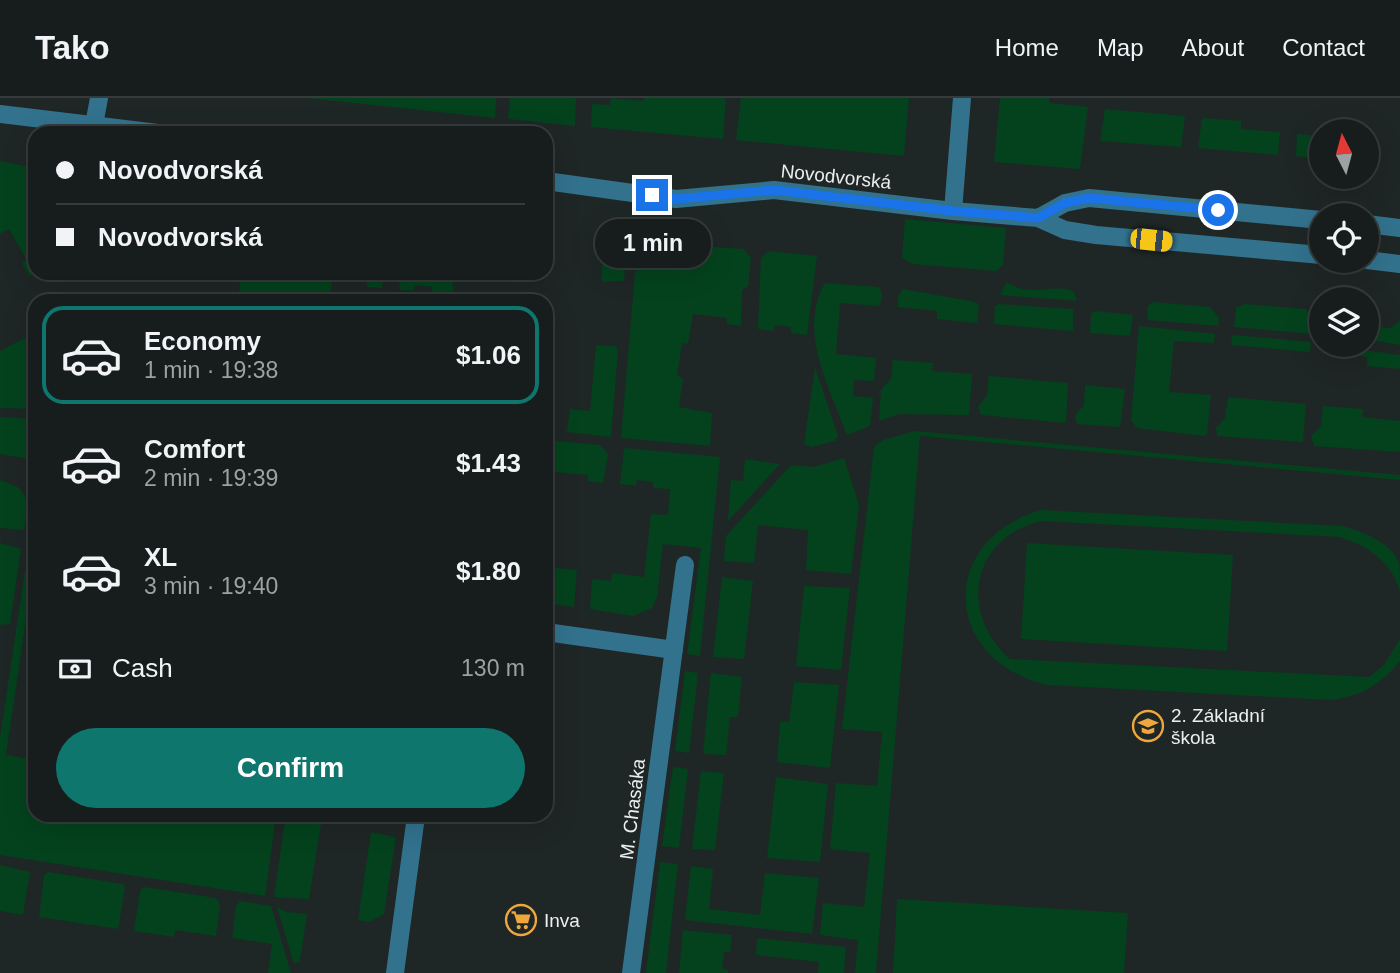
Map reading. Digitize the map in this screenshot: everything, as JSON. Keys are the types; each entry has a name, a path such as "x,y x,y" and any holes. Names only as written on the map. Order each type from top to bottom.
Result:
{"street":[{"path":"94,125 99,98"},
{"path":"953,211 962,98"},
{"path":"0,114 102,126"},
{"name":"Novodvorská","path":"553,182 677,199 774,190 1038,218 1065,230 1096,235 1309,255"},
{"path":"1038,218 1065,203 1089,198 1309,219"},
{"path":"1379,225 1400,228"},
{"path":"1379,261 1400,264"},
{"name":"M. Chasáka","path":"631,973 685,565"},
{"path":"553,633 674,650"},
{"path":"395,973 415,822"}],"green space":[{"path":"307,98 496,98 495,118"},
{"path":"510,98 576,98 575,126 508,119"},
{"path":"611,98 643,101 644,98 726,98 723,139 591,127 592,104 610,105"},
{"path":"741,98 909,98 904,156 736,140"},
{"path":"1000,98 1049,98 1049,103 1088,107 1080,169 994,162"},
{"path":"1105,109 1185,116 1181,147 1100,141"},
{"path":"1202,118 1241,121 1241,129 1280,132 1278,155 1198,148"},
{"path":"1297,134 1309,135 1309,158 1296,156"},
{"path":"0,161 28,167 28,258 26,259 9,229 0,234"},
{"path":"905,219 1006,228 1003,265 996,271 912,264 902,258"},
{"path":"602,226 628,232 624,281 602,282"},
{"path":"642,234 691,238 697,246 743,249 751,258 748,286 742,290 741,326 727,324 727,318 693,314 688,344 682,343 677,376 683,378 679,407 712,413 710,446 621,438 638,237"},
{"path":"768,251 817,256 807,335 791,333 791,327 775,325 773,331 758,329 761,258"},
{"path":"28,259 28,274 22,263"},
{"path":"240,280 332,280 331,294 239,294"},
{"path":"355,280 383,280 382,288 367,287 367,281"},
{"path":"400,280 452,280 454,294 432,293 432,287 415,285 414,291 399,290"},
{"path":"825,283 879,287 882,294 880,306 840,303 836,354 876,358 874,381 854,380 853,396 873,398 870,426 847,435 825,379 815,340 817,301"},
{"path":"1006,283 1029,290 1069,290 1074,292 1077,301 1000,295"},
{"path":"903,289 975,302 979,304 977,323 937,319 937,311 898,307 898,296"},
{"path":"1154,302 1210,307 1219,318 1218,326 1147,320 1148,306"},
{"path":"999,304 1073,309 1073,331 994,324 995,306"},
{"path":"1244,304 1306,309 1309,312 1309,334 1234,327 1236,308"},
{"path":"1095,311 1133,315 1130,336 1090,333 1091,314"},
{"path":"1400,320 1400,345 1379,341 1379,327 1391,328"},
{"path":"1139,326 1215,334 1214,343 1174,341 1169,392 1211,395 1207,433 1204,436 1137,428 1131,420"},
{"path":"1232,335 1309,342 1309,352 1231,345"},
{"path":"28,336 28,409 0,408 0,351"},
{"path":"596,345 615,346 618,350 611,437 567,432 570,409 590,411"},
{"path":"1379,352 1400,355 1400,369 1367,366 1367,357 1379,357"},
{"path":"893,360 933,363 932,371 972,374 969,415 899,414 879,421 881,390 891,379"},
{"path":"815,367 838,436 835,441 812,447 804,444"},
{"path":"989,376 1068,383 1066,421 1064,423 981,415 978,407 987,395"},
{"path":"1085,385 1125,389 1120,427 1077,424 1075,416 1084,405"},
{"path":"1228,397 1306,404 1303,442 1217,436 1216,428 1225,418"},
{"path":"1323,406 1363,409 1362,417 1400,421 1400,452 1314,446 1311,436 1321,426"},
{"path":"0,417 28,419 28,459 0,454"},
{"path":"915,431 1400,475 1400,480 920,436 876,973 855,973 858,940 820,935 823,903 864,907 870,853 830,849 836,783 877,786 882,732 842,729 874,447 883,440"},
{"path":"553,441 600,445 608,454 603,483 588,481 588,475 554,472 553,482"},
{"path":"624,448 720,457 700,656 687,654 701,548 663,544 657,597 652,608 633,616 590,609 592,579 611,581 612,573 644,577 651,514 668,515 670,489 653,488 653,482 637,480 636,486 620,484"},
{"path":"844,458 859,505 851,574 806,570 808,530 758,525 754,563 724,561 726,536 791,465 814,467"},
{"path":"745,459 780,464 728,521 731,480 743,481"},
{"path":"0,480 20,488 28,502 24,530 0,528"},
{"path":"1041,510 1343,526 1376,539 1390,549 1399,563 1400,592 1391,572 1378,557 1360,545 1340,537 1042,521 1018,530 1000,543 987,560 980,579 979,599 983,620 994,641 1010,659 1369,677 1384,665 1400,639 1400,661 1370,688 1352,696 1331,700 1047,685 1012,672 987,651 972,627 966,599 970,572 983,546 1007,525"},
{"path":"0,543 21,549 10,624 0,625"},
{"path":"1027,543 1233,555 1227,651 1021,639"},
{"path":"553,568 577,570 574,607 553,604"},
{"path":"25,571 28,571 28,606 6,755 28,759 28,822 275,822 265,896 0,855 0,737"},
{"path":"722,577 753,581 744,659 713,657"},
{"path":"804,586 850,588 841,670 796,666"},
{"path":"685,671 698,673 689,753 675,751"},
{"path":"711,673 742,677 738,717 730,717 726,755 703,754"},
{"path":"794,682 839,685 830,768 777,762 780,722 789,722"},
{"path":"673,767 688,769 679,848 662,846"},
{"path":"701,771 724,773 715,850 692,849"},
{"path":"776,777 828,784 820,862 767,858"},
{"path":"285,822 321,824 309,899 274,897"},
{"path":"371,832 396,837 384,914 369,922 358,920"},
{"path":"660,862 678,864 666,973 646,973"},
{"path":"0,865 30,872 23,915 0,911"},
{"path":"691,866 713,869 709,909 760,915 765,873 819,878 812,934 685,920"},
{"path":"48,872 123,884 125,888 118,929 39,917 44,875"},
{"path":"144,887 216,898 220,904 216,936 175,930 174,937 134,931 140,891"},
{"path":"897,899 1128,913 1124,973 893,973"},
{"path":"240,901 271,906 291,973 268,973 272,944 232,938 236,906"},
{"path":"277,907 287,912 307,914 300,961 294,964"},
{"path":"683,930 732,935 730,952 724,952 722,969 728,970 728,973 679,973"},
{"path":"757,938 846,947 844,973 818,973 819,962 756,955"}],"place":[{"name":"2. Základní škola","path":"1148,726"},
{"name":"Inva","path":"521,920"}],"route":[{"path":"652,195 677,199 774,190 1038,218 1065,203 1089,198 1218,210"}]}
